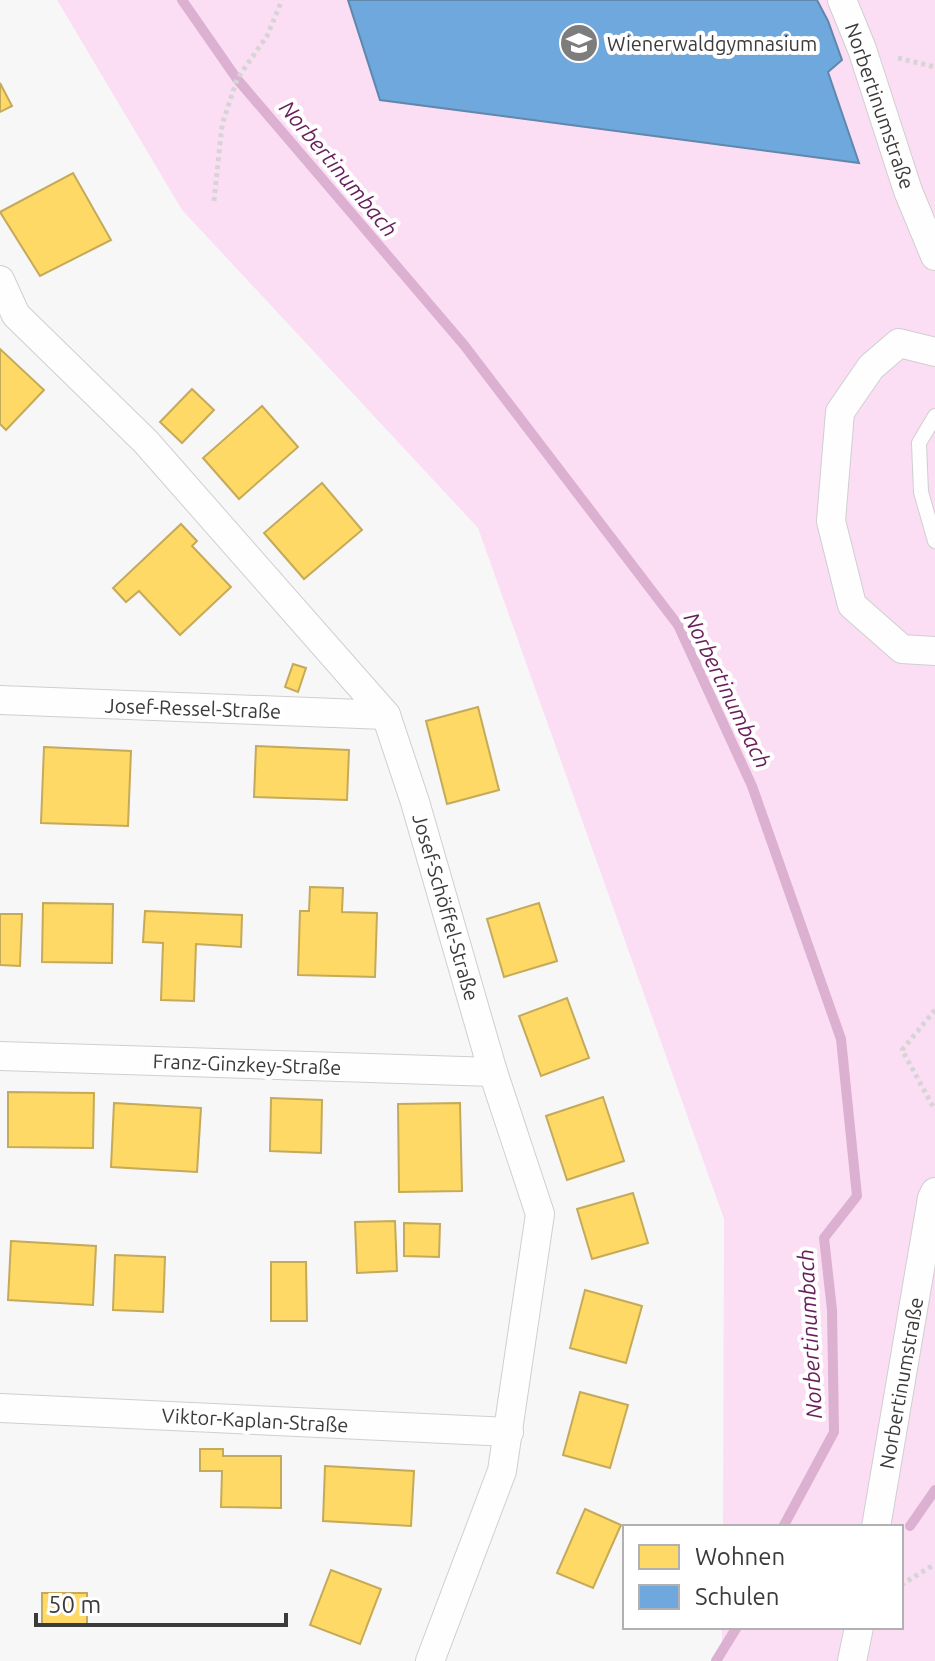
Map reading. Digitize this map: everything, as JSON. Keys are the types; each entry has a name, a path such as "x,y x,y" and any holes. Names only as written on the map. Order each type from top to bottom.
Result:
{"street":[{"name":"Norbertinumstraße","path":"842,0 862,49 908,191 935,256"},
{"name":"Josef-Schöffel-Straße","path":"0,280 8,316 146,442 386,715 415,802 493,1072 540,1214 502,1471 430,1661"},
{"path":"935,331 899,343 871,367 840,412 831,521 852,605 902,649 935,651"},
{"path":"899,343 935,352"},
{"name":"Josef-Ressel-Straße","path":"0,700 386,715"},
{"name":"Franz-Ginzkey-Straße","path":"0,1056 493,1072"},
{"name":"Norbertinumstraße","path":"876,1525 935,1192"},
{"name":"Viktor-Kaplan-Straße","path":"0,1408 509,1432"},
{"path":"852,1661 859,1629"}],"lane":[{"path":"935,416 919,443 921,492 935,541"}],"path":[{"path":"214,201 222,125 237,79 267,36 282,0"},
{"path":"935,1010 902,1050 935,1110"},
{"path":"903,1584 935,1564"}],"shaded area":[{"path":"57,0 935,0 935,1661 722,1661 722,1629 903,1629 903,1525 723,1525 724,1219 478,528 182,210"}],"building: Wohnen":[{"path":"0,83 12,106 0,112"},
{"path":"73,173 111,240 40,276 0,212"},
{"path":"0,349 44,390 6,430 0,424"},
{"path":"192,389 214,410 182,443 160,422"},
{"path":"262,406 298,447 239,499 203,458"},
{"path":"322,483 362,530 304,579 264,533"},
{"path":"181,524 197,541 192,546 231,587 180,635 139,591 126,602 113,588"},
{"path":"293,664 306,668 298,692 285,687"},
{"path":"478,707 499,790 447,804 426,721"},
{"path":"256,746 349,750 347,800 254,797"},
{"path":"44,747 131,751 128,826 41,823"},
{"path":"310,887 343,888 342,912 377,913 375,977 298,975 300,911 309,911"},
{"path":"43,903 113,904 112,963 42,962"},
{"path":"539,903 557,961 504,977 487,919"},
{"path":"145,911 242,915 241,947 196,944 194,1001 161,1000 163,943 143,942"},
{"path":"0,914 22,914 20,966 0,965"},
{"path":"567,998 589,1058 541,1076 519,1016"},
{"path":"8,1092 94,1093 93,1148 8,1147"},
{"path":"603,1097 624,1161 567,1180 546,1116"},
{"path":"271,1098 322,1100 321,1153 270,1151"},
{"path":"114,1103 201,1108 197,1172 111,1167"},
{"path":"460,1103 462,1191 399,1192 398,1104"},
{"path":"633,1193 648,1243 592,1259 577,1209"},
{"path":"395,1221 397,1271 357,1273 355,1222"},
{"path":"404,1223 440,1224 439,1257 404,1256"},
{"path":"11,1241 96,1246 93,1305 8,1300"},
{"path":"115,1255 165,1257 163,1312 113,1310"},
{"path":"271,1262 306,1262 307,1321 271,1321"},
{"path":"585,1290 642,1306 626,1363 570,1348"},
{"path":"580,1392 628,1405 610,1468 563,1455"},
{"path":"200,1449 223,1449 223,1456 281,1456 281,1508 221,1507 222,1471 200,1471"},
{"path":"325,1466 414,1471 411,1526 323,1521"},
{"path":"585,1509 621,1525 593,1588 557,1573"},
{"path":"331,1570 381,1589 360,1644 310,1625"},
{"path":"42,1593 87,1593 87,1626 42,1626"}],"building: Schulen":[{"name":"Wienerwaldgymnasium","path":"348,0 817,0 842,60 828,72 859,163 380,100"}],"waterway":[{"name":"Norbertinumbach","path":"182,0 237,79 464,345 678,625 752,786 841,1039 857,1196 824,1238 832,1310 834,1432 784,1525"},
{"path":"910,1526 935,1490"},
{"name":"Norbertinumbach","path":"716,1661 736,1629"}],"place":[{"name":"Wienerwaldgymnasium","path":"579,43"}]}
